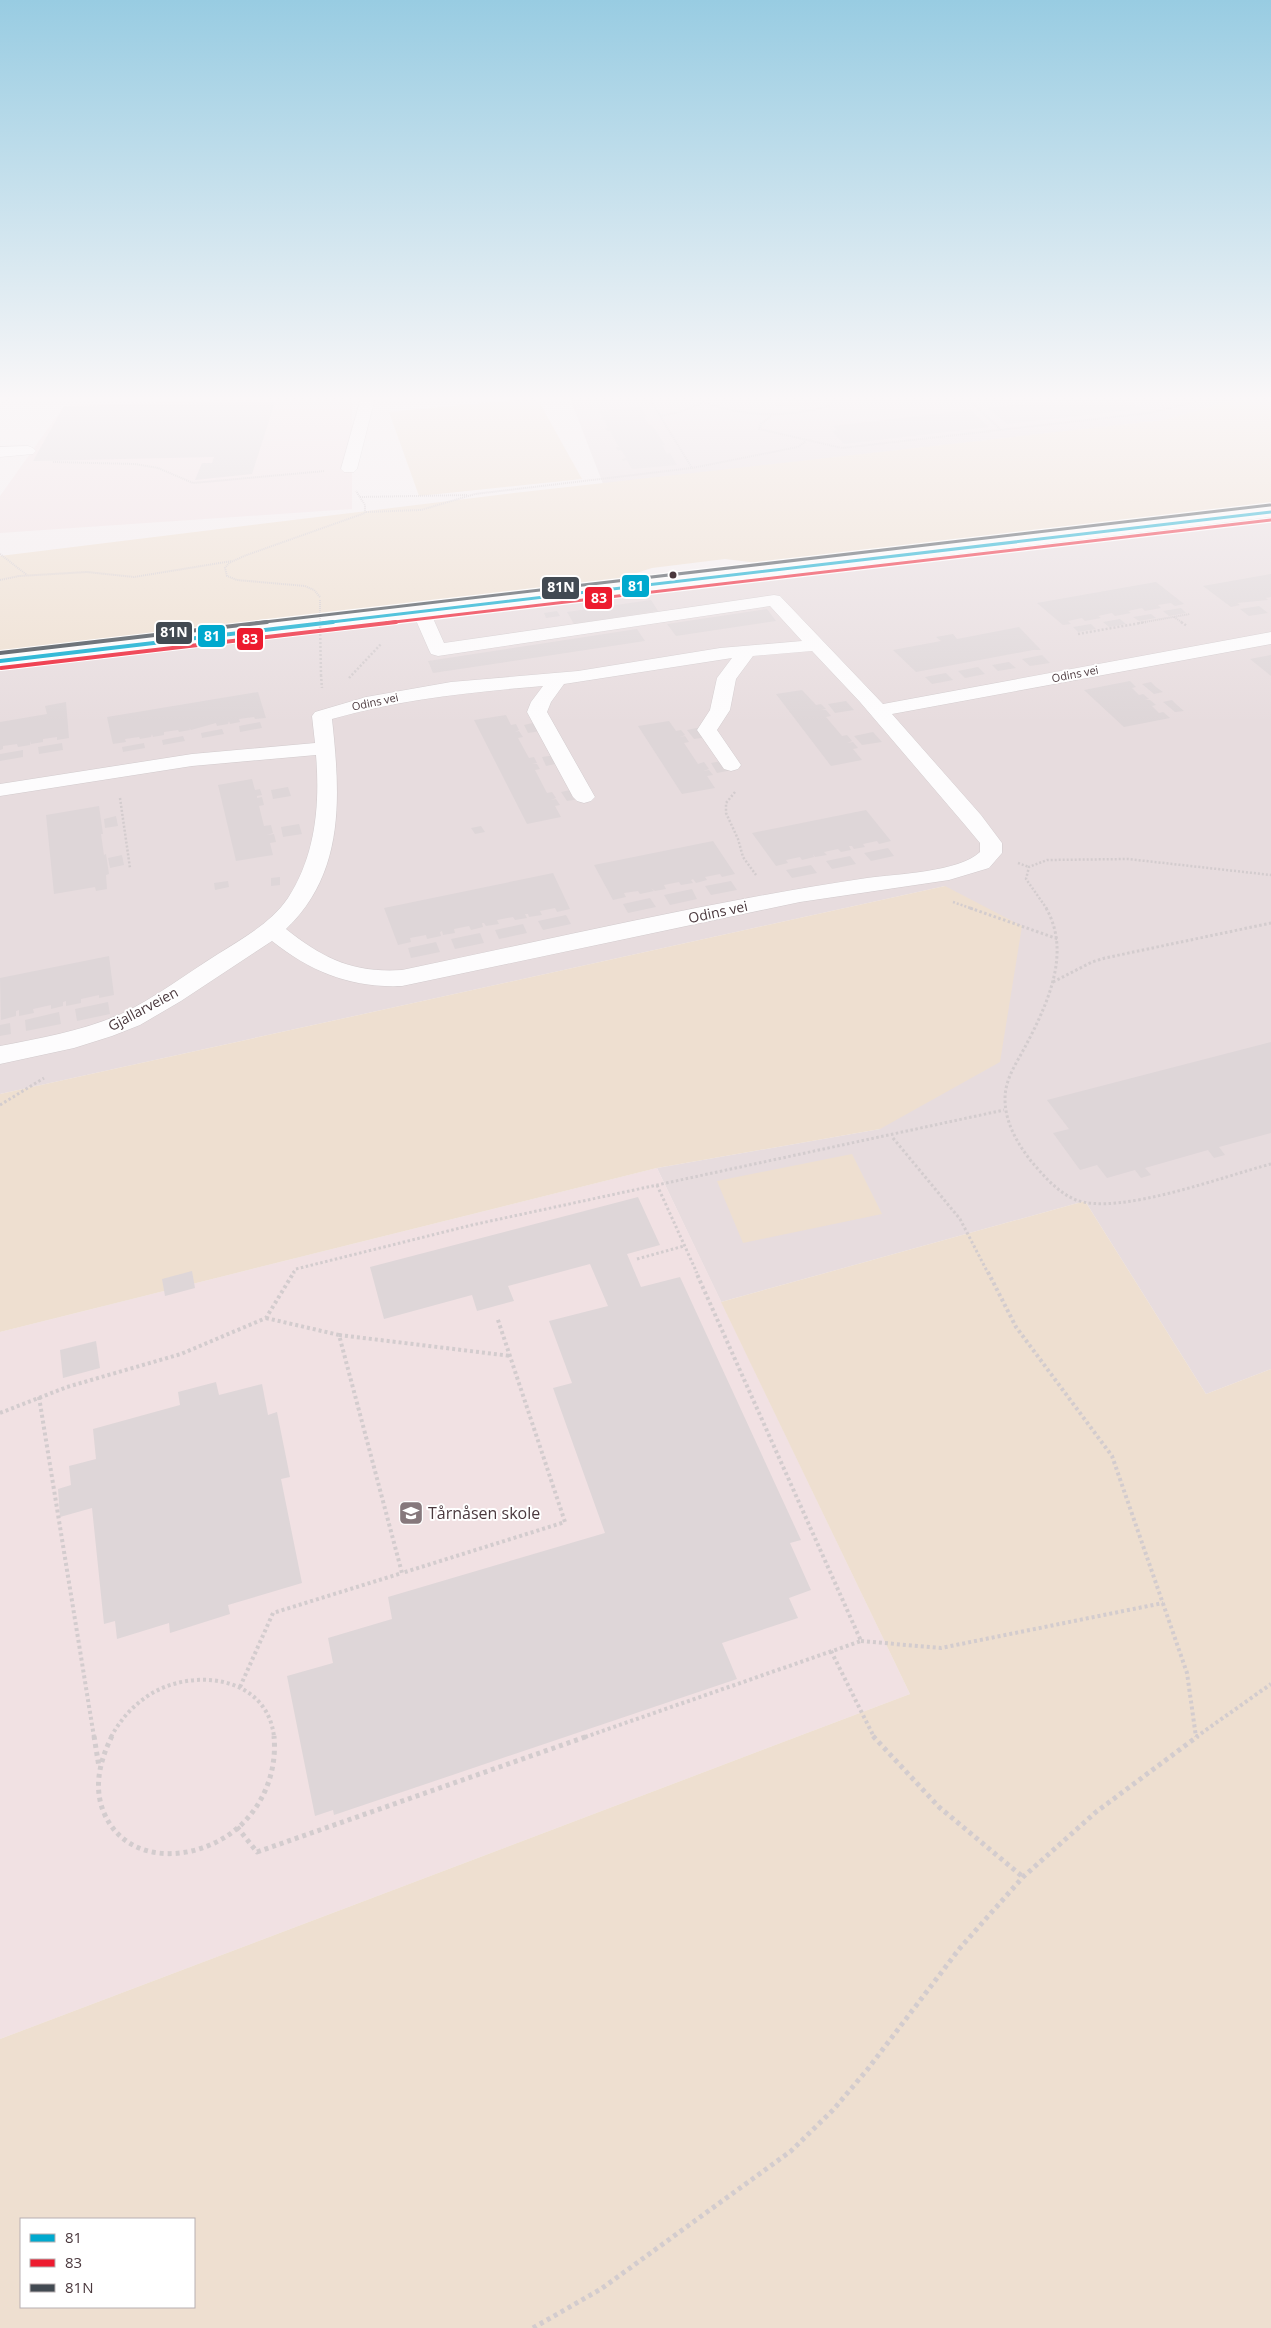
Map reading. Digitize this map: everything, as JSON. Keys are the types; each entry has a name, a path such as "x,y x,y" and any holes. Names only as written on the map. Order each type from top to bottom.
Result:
{"street":[{"path":"0,660 1271,512"},
{"name":"Odins vei","path":"272,929 306,956 331,970 370,979 392,979 800,894 949,874 981,863 991,853 991,843 878,711 774,600 438,650 421,611"},
{"name":"Odins vei","path":"878,711 1271,638"},
{"name":"Odins vei","path":"322,716 366,702 451,688 558,679 748,651 815,645"},
{"path":"731,765 707,730 720,710 727,678 748,651"},
{"path":"558,679 541,702 537,712 584,797"},
{"name":"Gjallarveien","path":"0,1055 70,1040 119,1024 199,977 272,929 292,910 301,896 321,846 326,825 328,789 322,716"},
{"path":"0,790 117,770 210,758 325,748"}],"path":[{"path":"365,507 365,512"},
{"path":"0,580 27,576 87,572 134,577 235,560 365,512 420,510 432,507"},
{"path":"0,554 27,576"},
{"path":"235,560 225,568 227,576 232,579 256,584 293,584 309,587 318,593 320,600 322,692 327,690"},
{"path":"1078,634 1190,614"},
{"path":"347,679 372,656 384,640"},
{"path":"731,765 741,784 726,803 726,813 738,839 743,857 752,869"},
{"path":"117,770 130,868"},
{"path":"1271,875 1128,859 1047,860 1029,867 1026,879 1048,911 1058,940 1057,969 1046,1005 1006,1086 1004,1110 1020,1144 1032,1162 1048,1179 1064,1193 1080,1201 1096,1205 1126,1204 1271,1164"},
{"path":"950,901 1058,940"},
{"path":"1053,982 1098,960 1271,923"},
{"path":"0,1413 38,1397 181,1354 266,1318 296,1269 385,1245 657,1185 893,1137 1004,1110"},
{"path":"893,1137 960,1219 1016,1327 1112,1456 1187,1673 1196,1737"},
{"path":"657,1185 861,1641"},
{"path":"637,1259 684,1246"},
{"path":"240,1687 273,1613 565,1522 497,1317"},
{"path":"266,1318 338,1335 511,1356"},
{"path":"338,1335 402,1573"},
{"path":"38,1397 99,1768 99,1798 109,1825 129,1844 154,1854 183,1854 212,1844 238,1827 258,1804 263,1795 271,1777 275,1749 272,1723 259,1702 240,1687 214,1679 184,1681 155,1692 129,1712 110,1738 99,1768"},
{"path":"238,1827 257,1852 861,1641 941,1648 1162,1603"},
{"path":"831,1651 873,1736 939,1807 1023,1877"},
{"path":"533,2328 601,2289 792,2151 833,2110 868,2070 960,1948 1023,1877 1096,1812 1271,1684"}],"shaded area":[{"path":"0,507 352,507 352,509 0,533"},
{"path":"403,507 1256,507 758,563 725,559 652,568 618,579 529,591 0,654 0,556"},
{"path":"1257,507 1271,507 1271,1369 1206,1394 1085,1201 721,1302 657,1168 880,1129 945,886 0,1094 0,654"},
{"path":"945,886 1022,926 1000,1062 880,1129 657,1168 0,1332 0,1094"},
{"path":"852,1154 882,1214 743,1243 717,1181"},
{"name":"Tårnåsen skole","path":"657,1168 910,1694 0,2039 0,1332"},
{"path":"1085,1201 1206,1394 1271,1369 1271,2328 0,2328 0,2039 910,1694 721,1302"}],"building":[{"path":"1271,574 1271,597 1266,598 1268,600 1237,603 1240,605 1231,607 1203,586"},
{"path":"1156,582 1184,604 1175,606 1171,603 1158,605 1161,608 1145,611 1142,608 1128,611 1131,613 1115,616 1112,613 1098,616 1101,618 1085,621 1082,618 1068,621 1071,624 1063,625 1037,603"},
{"path":"651,600 658,611 574,624 567,612"},
{"path":"1259,606 1268,613 1249,616 1240,609"},
{"path":"1181,608 1186,613 1169,616 1163,611"},
{"path":"767,609 776,621 676,636 667,624"},
{"path":"557,611 560,616 546,618 544,613"},
{"path":"1151,614 1156,618 1139,621 1133,617"},
{"path":"1120,619 1126,624 1109,627 1103,622"},
{"path":"1091,624 1096,629 1078,632 1073,627"},
{"path":"1019,627 1041,650 916,672 893,650 941,641 936,637 953,634 957,639"},
{"path":"637,629 645,641 433,673 428,661"},
{"path":"1042,655 1050,663 1030,666 1022,659"},
{"path":"1271,655 1271,676 1250,659"},
{"path":"1009,662 1016,668 998,671 992,665"},
{"path":"978,667 985,674 965,678 958,671"},
{"path":"946,673 953,680 932,684 925,677"},
{"path":"1130,681 1136,687 1132,688 1139,695 1143,694 1149,699 1145,700 1150,700 1156,705 1152,706 1159,713 1163,712 1170,718 1124,727 1084,690"},
{"path":"1151,682 1163,692 1154,694 1142,684"},
{"path":"802,690 816,705 821,704 826,709 821,710 826,710 831,716 826,717 842,736 847,735 852,741 847,743 853,742 858,748 853,749 862,760 831,766 776,694"},
{"path":"258,692 266,718 239,719 240,722 230,724 229,721 228,724 217,726 216,723 191,730 189,728 190,730 179,732 178,730 164,732 164,735 153,737 152,734 151,737 125,739 126,742 113,744 107,717"},
{"path":"1172,700 1184,711 1175,712 1163,702"},
{"path":"846,701 854,710 835,713 828,704"},
{"path":"66,702 69,738 57,740 57,737 43,739 43,742 31,744 31,741 30,745 18,747 17,744 3,746 3,749 0,750 0,722 47,714 45,706"},
{"path":"506,715 511,725 516,724 519,730 515,732 519,731 523,737 518,738 529,758 534,757 537,763 532,764 537,764 540,769 535,770 547,793 552,792 556,798 551,800 556,799 560,805 555,806 561,817 527,824 474,720"},
{"path":"669,721 676,731 681,730 685,735 680,737 685,736 689,742 684,743 698,764 704,762 709,769 703,771 709,770 713,775 707,776 715,788 682,794 638,726"},
{"path":"260,722 262,728 240,732 239,726"},
{"path":"537,722 541,731 528,733 524,725"},
{"path":"701,727 708,737 694,739 687,730"},
{"path":"222,729 224,734 202,738 201,733"},
{"path":"873,732 882,742 862,745 854,736"},
{"path":"183,736 185,741 163,745 162,740"},
{"path":"62,743 63,750 39,754 38,747"},
{"path":"144,743 145,748 123,752 122,747"},
{"path":"23,750 23,757 0,761 0,754"},
{"path":"555,755 560,763 546,766 542,757"},
{"path":"726,760 732,770 717,773 711,763"},
{"path":"252,779 255,790 260,789 262,795 257,796 257,798 262,797 264,805 259,806 264,826 271,825 273,833 267,835 274,834 276,842 270,843 273,855 236,861 218,785"},
{"path":"288,787 291,796 273,799 271,790"},
{"path":"575,789 580,799 567,801 561,792"},
{"path":"99,806 104,855 106,854 109,874 106,875 107,889 96,891 95,887 54,894 46,815"},
{"path":"866,810 891,841 879,844 877,841 863,844 865,847 854,849 852,846 849,846 851,850 841,852 838,849 824,852 827,855 815,857 813,854 814,857 802,860 800,857 786,860 788,863 776,866 752,833"},
{"path":"116,816 118,826 105,828 104,819"},
{"path":"299,824 302,834 283,837 281,827"},
{"path":"481,826 485,832 475,834 471,828"},
{"path":"713,841 735,874 722,877 720,874 705,877 707,880 696,883 693,879 691,880 693,883 681,885 679,882 664,885 666,889 655,891 651,888 654,891 640,894 638,891 624,893 626,897 613,900 594,865"},
{"path":"888,848 894,856 871,861 864,853"},
{"path":"122,855 124,865 110,868 108,858"},
{"path":"850,856 856,864 832,869 826,861"},
{"path":"811,865 817,873 792,878 786,870"},
{"path":"553,873 570,909 557,912 555,908 540,911 542,915 529,917 528,914 525,914 527,918 515,920 513,917 497,920 499,924 486,926 482,923 483,927 471,930 469,926 454,929 455,933 443,935 442,931 440,932 441,936 427,939 426,935 410,938 411,942 398,945 384,908"},
{"path":"280,877 280,885 271,886 271,878"},
{"path":"228,881 229,887 215,890 214,883"},
{"path":"731,881 737,890 711,895 705,886"},
{"path":"692,889 697,899 670,905 664,895"},
{"path":"650,898 656,907 628,913 623,904"},
{"path":"566,915 571,924 543,930 538,921"},
{"path":"523,924 527,933 499,939 495,930"},
{"path":"480,933 484,943 455,949 451,939"},
{"path":"436,942 440,952 411,958 408,948"},
{"path":"109,956 114,995 99,998 99,995 81,999 81,1003 66,1006 66,1001 63,1002 63,1006 51,1009 51,1005 33,1009 34,1013 19,1016 19,1010 16,1011 16,1016 1,1020 0,978"},
{"path":"108,1002 110,1014 77,1021 75,1009"},
{"path":"59,1012 61,1024 26,1031 25,1020"},
{"path":"10,1023 11,1034 0,1036 0,1025"},
{"path":"1271,1042 1271,1133 1219,1147 1225,1155 1214,1158 1208,1150 1145,1168 1151,1175 1141,1178 1135,1170 1107,1178 1097,1165 1080,1170 1053,1133 1069,1129 1047,1100"},
{"path":"638,1197 660,1245 627,1254 641,1287 680,1277 801,1540 790,1543 811,1590 789,1598 798,1618 722,1643 737,1679 334,1815 333,1810 315,1816 287,1676 333,1663 328,1638 392,1619 388,1597 605,1533 553,1388 572,1383 549,1321 608,1306 590,1264 508,1286 514,1301 477,1311 472,1295 384,1319 370,1267"},
{"path":"192,1271 195,1288 165,1296 162,1279"},
{"path":"96,1341 100,1368 63,1378 60,1350"},
{"path":"216,1382 219,1395 262,1384 268,1415 277,1412 290,1477 281,1479 302,1583 228,1605 230,1614 170,1633 169,1623 117,1639 115,1621 104,1624 92,1508 60,1517 58,1489 71,1485 69,1466 96,1459 93,1429 180,1405 178,1392"}],"transit line":[{"name":"81N","path":"0,653 1256,507"},
{"name":"81","path":"0,661 1271,512"},
{"name":"83","path":"1,668 1271,520"}],"place":[{"name":"Tårnåsen skole","path":"411,1513"}]}
